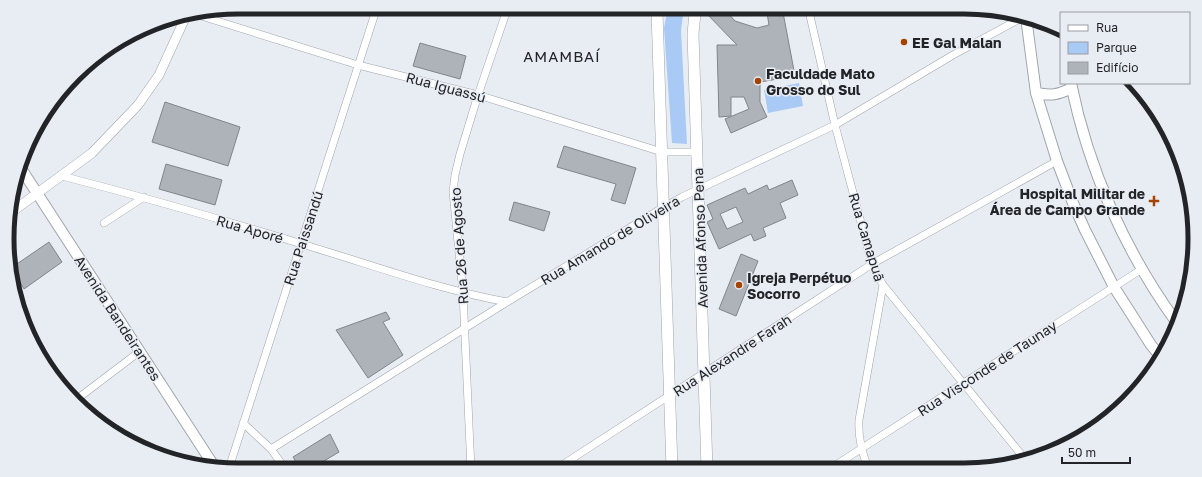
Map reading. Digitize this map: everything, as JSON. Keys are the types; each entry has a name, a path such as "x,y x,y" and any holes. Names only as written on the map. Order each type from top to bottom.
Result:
{"main road":[{"path":"656,14 672,463"},
{"name":"Avenida Afonso Pena","path":"695,14 693,34 707,463"},
{"path":"1027,23 1036,93 1057,161 1085,230 1114,287 1157,352"},
{"path":"1036,93 1052,96 1071,86 1092,158 1106,198 1142,268 1159,298 1173,318"},
{"name":"Avenida Bandeirantes","path":"24,173 211,461"}],"street":[{"name":"Rua Paissandú","path":"231,463 375,14"},
{"name":"Rua 26 de Agosto","path":"471,463 463,293 453,192 460,154 506,14"},
{"name":"Rua Camapuã","path":"810,14 835,125 872,264 883,285 859,420 858,434 866,463"},
{"name":"Rua Iguassú","path":"204,17 358,65 478,95 662,152 697,152"},
{"path":"16,209 92,153 138,105 159,75 184,21"},
{"name":"Rua Amando de Oliveira","path":"271,449 507,302 664,207 835,125 953,55 1016,21"},
{"name":"Rua Alexandre Farah","path":"565,463 872,264 1057,161"},
{"name":"Rua Aporé","path":"62,176 144,197 463,293 507,302"},
{"path":"104,223 144,197"},
{"name":"Rua Visconde de Taunay","path":"839,463 1142,268"},
{"path":"883,285 1022,455"},
{"path":"80,397 140,352"},
{"path":"243,423 271,449 281,463"}],"green space":[{"path":"667,14 683,14 681,31 687,144 672,143 664,28"},
{"path":"799,83 803,106 768,113 764,90"}],"building":[{"path":"707,14 729,14 735,21 757,28 769,25 767,14 783,14 795,76 760,82 760,102 767,117 731,133 725,119 749,109 744,97 731,97 731,116 719,117 717,45 737,45"},
{"path":"420,43 466,56 460,79 413,66"},
{"path":"165,102 240,127 228,166 152,142"},
{"path":"564,146 636,168 625,204 611,200 616,184 557,167"},
{"path":"166,164 222,180 215,205 159,189"},
{"path":"792,180 798,195 780,203 786,218 763,228 766,236 754,241 751,234 719,249 707,222 713,219 707,205 745,188 748,194 767,185 769,190","holes":["736,207 743,222 727,229 720,214"]},
{"path":"514,202 550,212 544,231 509,220"},
{"path":"49,242 62,262 24,289 18,278 16,265"},
{"name":"Igreja Perpétuo Socorro","path":"741,254 758,261 736,316 719,309"},
{"path":"386,312 390,319 383,322 403,355 368,378 336,330"},
{"path":"330,434 339,452 321,463 297,463 293,457"}],"place":[{"name":"EE Gal Malan","path":"904,42"},
{"name":"Faculdade Mato Grosso do Sul","path":"758,81"},
{"name":"Hospital Militar de Área de Campo Grande","path":"1154,201"},
{"name":"Igreja Perpétuo Socorro","path":"739,285"}],"district":[{"name":"AMAMBAÍ","path":"562,56"}]}
